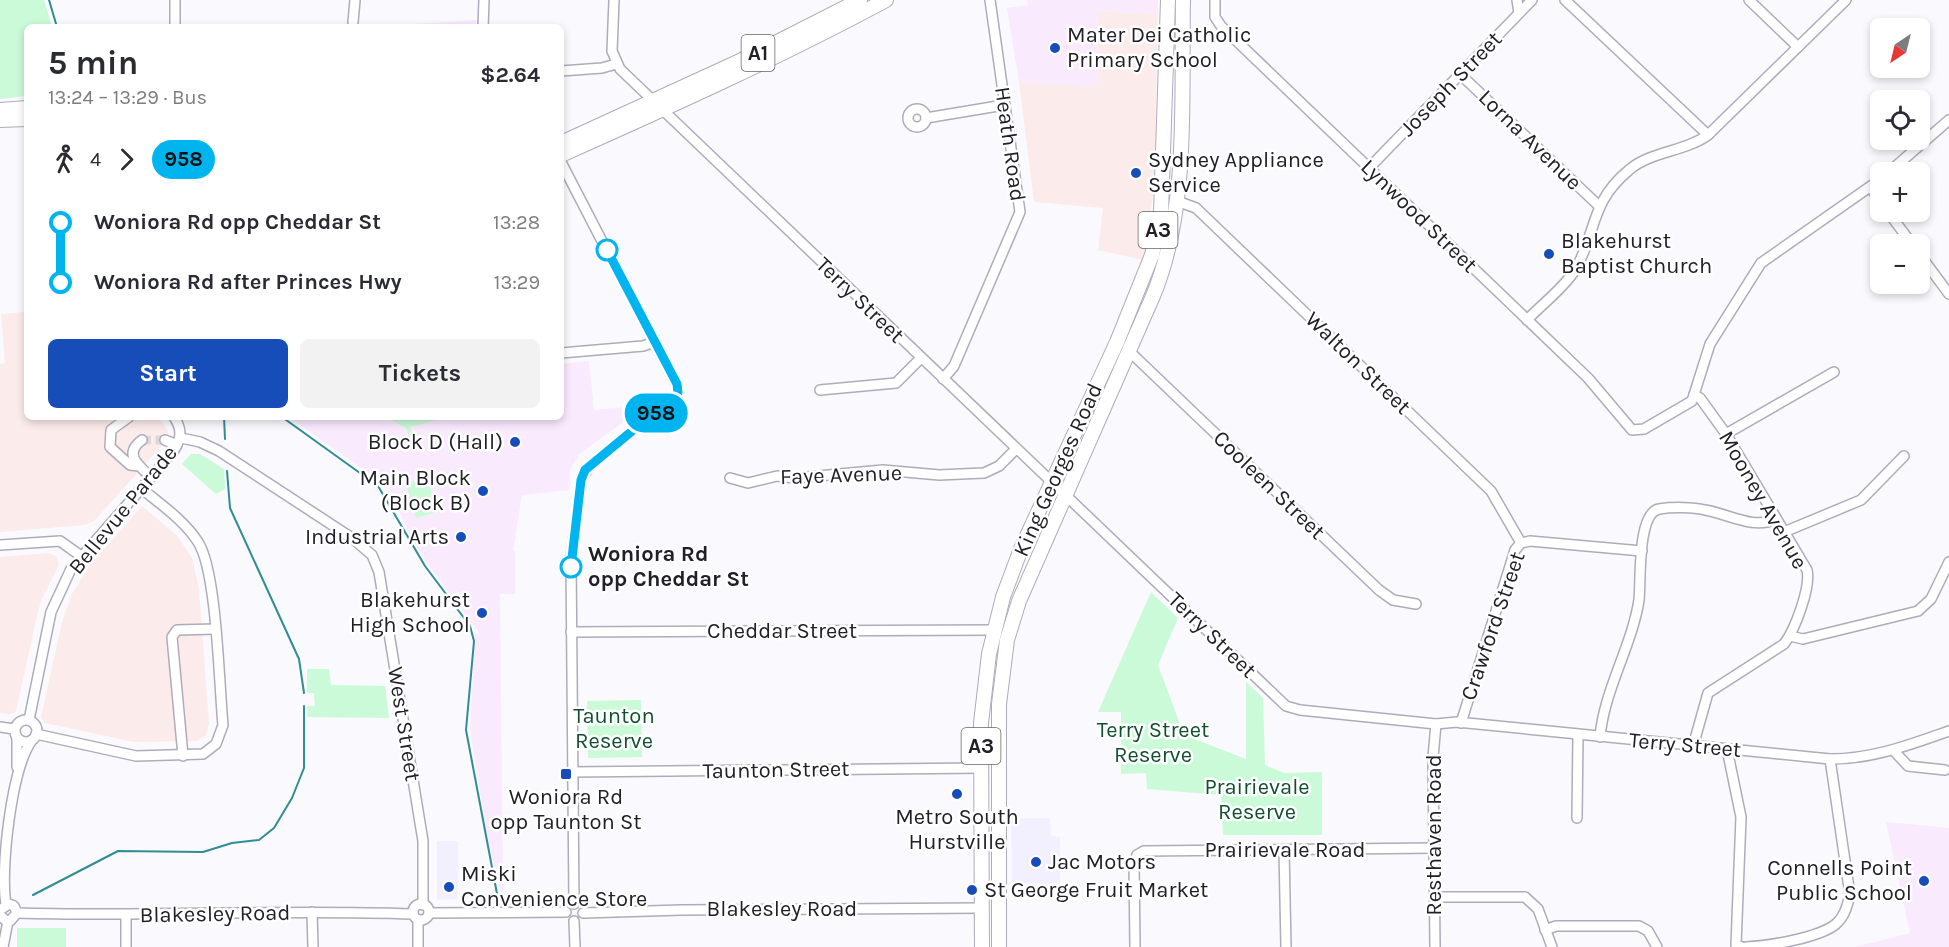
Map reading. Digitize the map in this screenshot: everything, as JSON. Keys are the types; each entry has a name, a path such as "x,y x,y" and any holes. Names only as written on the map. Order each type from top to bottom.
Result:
{"highway":[{"name":"A1","path":"564,142 764,50 861,0"},
{"name":"A1","path":"564,154 664,111 823,34 886,0"},
{"name":"King Georges Road","path":"982,947 983,693 994,630 1021,549 1117,342 1152,255 1161,213 1168,0"},
{"name":"King Georges Road","path":"999,941 999,704 1007,640 1019,601 1160,278 1172,238 1177,201 1183,0"},
{"path":"0,110 24,108"},
{"path":"0,120 24,118"},
{"path":"999,860 992,872 992,897 982,908 988,912 999,941"}],"street":[{"path":"175,0 175,24"},
{"path":"353,22 355,0"},
{"path":"483,24 484,0"},
{"path":"564,71 602,68 616,64 612,51 614,0"},
{"name":"Heath Road","path":"944,379 954,366 1018,220 1019,198 990,0"},
{"name":"Lynwood Street","path":"1215,0 1215,17 1221,26 1588,378 1632,430 1644,429 1682,408 1692,400 1694,395"},
{"path":"1517,0 1519,13"},
{"name":"Joseph Street","path":"1370,168 1532,0"},
{"path":"1565,0 1708,135"},
{"path":"1749,0 1798,47"},
{"path":"1527,320 1574,272 1599,206 1618,180 1636,165 1685,148 1708,135 1846,0"},
{"name":"Terry Street","path":"616,64 1286,705 1300,710 1436,724 1461,723 1830,759 1860,759 1894,751 1949,731"},
{"name":"Lorna Avenue","path":"1461,75 1599,206"},
{"path":"926,118 1004,105"},
{"path":"1901,162 1949,120"},
{"path":"429,913 566,912 574,904 571,558 582,475 591,464 678,393 677,384 564,168"},
{"path":"1694,395 1710,344 1761,263 1870,188"},
{"name":"Walton Street","path":"1177,201 1196,208 1491,491 1521,543"},
{"path":"1930,268 1949,294"},
{"path":"564,353 643,346 655,342"},
{"name":"Cooleen Street","path":"1129,351 1385,596 1416,604"},
{"path":"820,390 896,383 921,358"},
{"path":"1726,434 1834,372"},
{"name":"Mooney Avenue","path":"1694,395 1700,398 1726,434 1807,570 1807,587 1790,636"},
{"path":"125,420 111,430 110,447 130,465 139,466"},
{"path":"176,420 180,428 179,442"},
{"path":"142,440 136,444 131,454 132,460 151,477"},
{"name":"West Street","path":"165,440 200,442 219,451 352,538 372,555 379,572 423,842 423,904"},
{"name":"Bellevue Parade","path":"29,720 51,612 71,569 179,442"},
{"name":"Faye Avenue","path":"730,478 748,483 777,476 796,478 883,470 939,475 984,473 999,466 1016,449"},
{"path":"1784,532 1861,500 1904,456"},
{"path":"0,727 16,734 24,742 34,737 136,756 183,756 208,752 216,744 222,732 210,573 200,544 189,530 141,488"},
{"path":"1600,737 1604,714 1639,601 1644,532 1657,510 1703,509 1761,524 1776,519"},
{"path":"0,545 60,541 81,556"},
{"name":"Crawford Street","path":"1461,723 1515,550 1521,543 1530,541 1642,551"},
{"path":"1692,746 1710,690 1780,647 1790,636 1803,639 1918,611 1932,599 1949,562"},
{"path":"183,756 172,637 177,630 214,629"},
{"name":"Cheddar Street","path":"571,633 994,630"},
{"path":"3,947 4,918 15,918 17,913 14,906 3,907 1,861 3,826 18,772 34,737 36,726 29,720 20,721 16,734 18,772"},
{"name":"Resthaven Road","path":"1435,947 1433,747 1436,724"},
{"path":"1577,818 1578,735"},
{"path":"1727,749 1741,817 1736,945 1744,947 1819,933 1835,924 1844,914 1850,895 1830,759"},
{"path":"1894,751 1908,766 1945,770"},
{"name":"Taunton Street","path":"572,772 981,768"},
{"name":"Prairievale Road","path":"1135,947 1134,864 1137,855 1144,851 1434,848"},
{"path":"1284,850 1286,947"},
{"path":"1434,897 1525,897 1535,903 1552,947"},
{"path":"418,947 416,906 423,904 429,913"},
{"path":"566,912 569,919 574,921 581,918 583,913 580,906 574,904"},
{"name":"Blakesley Road","path":"583,913 982,908"},
{"path":"312,912 313,947"},
{"name":"Blakesley Road","path":"17,913 126,915 312,912 416,917"},
{"path":"416,917 426,919 429,913"},
{"path":"126,915 126,947"},
{"path":"574,921 575,947"},
{"path":"1545,930 1556,926 1639,926 1648,931 1657,947"}],"shaded area":[{"name":"Mater Dei Catholic Primary School","path":"1027,0 1158,0 1158,14 1098,11 1097,87 1019,82 1007,8 1028,5"},
{"path":"1098,11 1158,14 1154,190 1143,260 1098,250 1103,208 1034,202 1019,82 1097,86"},
{"path":"476,20 476,24 418,24"},
{"path":"23,312 24,420 161,420 169,433 165,442 94,521 84,525 0,532 0,364 5,363 1,314"},
{"name":"Blakehurst High School","path":"589,361 594,410 647,405 579,454 570,470 569,490 522,495 513,551 515,551 515,594 500,594 503,899 488,841 470,729 475,633 477,635 479,633 425,560 407,530 389,487 292,420 564,420 564,364"},
{"path":"142,506 177,536 192,558 199,589 209,724 206,735 197,741 134,742 45,723 41,717 62,622 72,594 90,565"},
{"path":"48,553 56,556 59,565 41,601 16,711 11,714 0,713 0,557"},
{"name":"Jac Motors","path":"1011,818 1050,818 1051,836 1060,837 1060,887 1012,889"},
{"name":"Connells Point Public School","path":"1886,822 1949,828 1949,947 1855,947 1910,933"},
{"path":"437,841 458,841 458,899 437,900"}],"green space":[{"path":"0,0 44,0 51,24 24,24 24,96 0,99"},
{"path":"391,420 437,420 410,427 414,438 410,439 406,428"},
{"path":"191,454 200,454 224,469 225,489 216,494 182,464"},
{"path":"427,478 437,512 416,518 406,484"},
{"path":"1151,592 1178,618 1158,665 1184,735 1246,759 1246,682 1263,698 1265,765 1284,773 1322,772 1322,835 1223,835 1221,795 1147,789 1146,773 1121,774 1121,712 1098,712"},
{"path":"307,669 329,669 331,685 385,686 389,718 307,717 307,706 315,706 314,693 307,693"},
{"name":"Taunton Reserve","path":"641,700 642,757 588,758 587,701"},
{"path":"17,928 66,928 66,947 17,947"}],"waterway":[{"path":"49,0 56,24"},
{"path":"224,420 225,439"},
{"path":"286,420 378,486 425,566 470,626 474,641 466,730 498,899"},
{"path":"227,471 230,508 299,659 304,693"},
{"path":"33,895 118,851 203,852 232,843 259,840 274,828 292,798 304,768 304,706"}],"tunnel":[{"path":"142,440 165,440"}],"bus line":[{"name":"958","path":"571,567 581,480 585,470 663,408 678,393 677,384 607,250"}],"place":[{"name":"Mater Dei Catholic Primary School","path":"1055,48"},
{"name":"Sydney Appliance Service","path":"1136,173"},
{"name":"Blakehurst Baptist Church","path":"1549,254"},
{"name":"Block D (Hall)","path":"515,442"},
{"name":"Main Block (Block B)","path":"483,491"},
{"name":"Industrial Arts","path":"461,537"},
{"name":"Woniora Rd opp Cheddar St","path":"571,567"},
{"name":"Blakehurst High School","path":"482,613"},
{"name":"Woniora Rd opp Taunton St","path":"566,774"},
{"name":"Metro South Hurstville","path":"957,794"},
{"name":"Jac Motors","path":"1036,862"},
{"name":"Connells Point Public School","path":"1924,881"},
{"name":"Miski Convenience Store","path":"449,887"},
{"name":"St George Fruit Market","path":"972,890"}],"park label":[{"name":"Terry Street Reserve","path":"1153,742"},
{"name":"Prairievale Reserve","path":"1257,800"}]}
